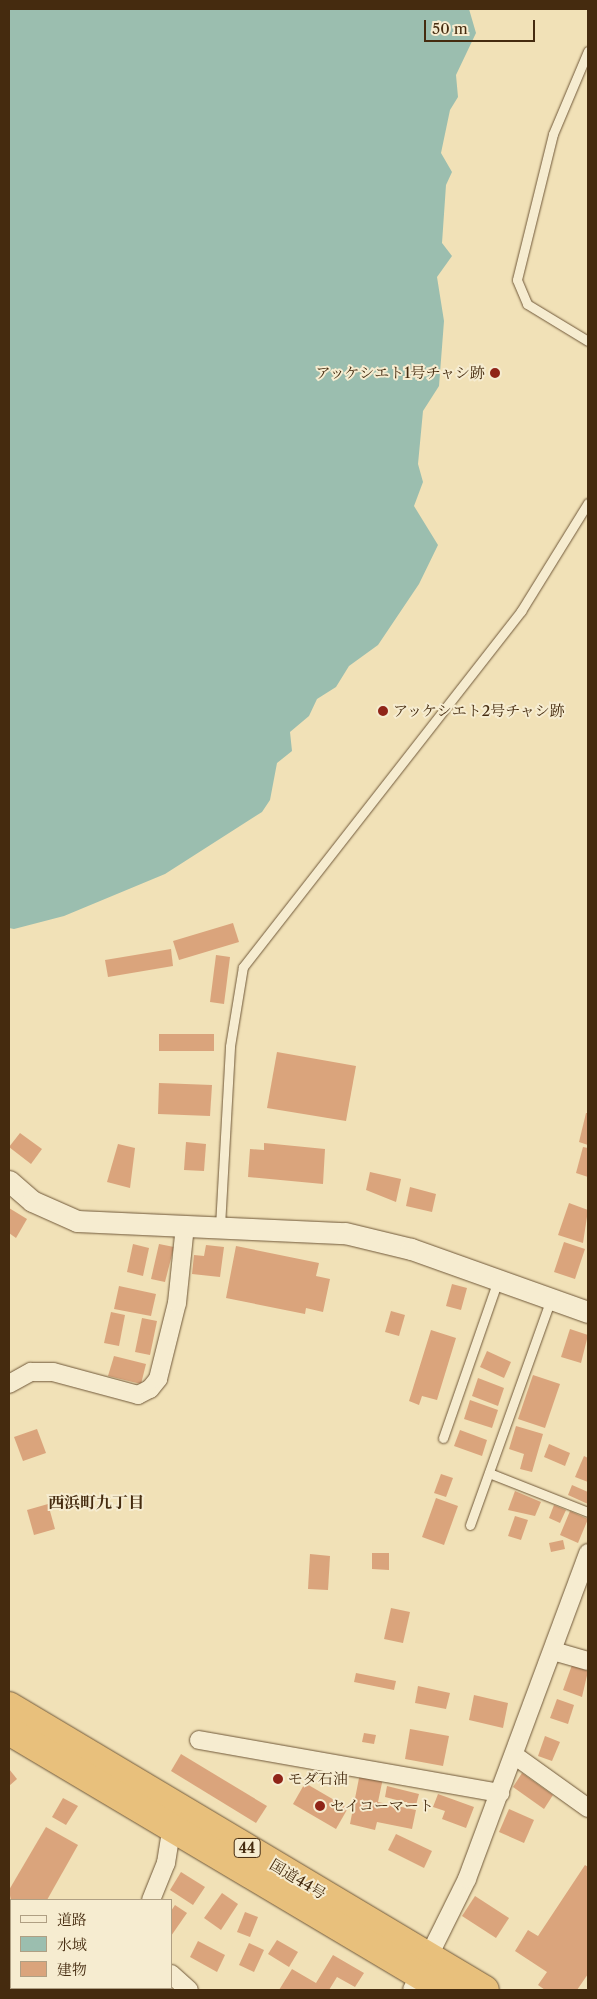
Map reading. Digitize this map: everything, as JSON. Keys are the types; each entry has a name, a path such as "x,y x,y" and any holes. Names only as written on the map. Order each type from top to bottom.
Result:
{"highway":[{"name":"国道44号","path":"9,1706 174,1817 445,1990"},
{"name":"国道44号","path":"9,1731 174,1817"},
{"name":"国道44号","path":"420,1975 485,1990"}],"street":[{"path":"9,1181 32,1201 77,1221 345,1233 411,1249 588,1312"},
{"path":"9,1384 31,1372 53,1372 138,1395 150,1389 158,1379 177,1303 185,1226"},
{"path":"420,1975 467,1879 588,1553"},
{"path":"552,1651 588,1661"},
{"path":"199,1740 500,1793"},
{"path":"514,1755 588,1808"},
{"path":"151,1899 166,1863 174,1817"},
{"path":"172,1975 189,1990"}],"lane":[{"path":"588,51 553,134 517,280 527,304 588,341"},
{"path":"220,1226 230,1046 243,967 521,611 588,503"},
{"path":"443,1438 498,1280"},
{"path":"470,1525 552,1299"},
{"path":"489,1473 588,1512"}],"water":[{"path":"9,9 469,9 476,33 456,75 458,97 450,110 441,153 452,172 446,185 442,243 452,256 437,277 444,321 439,386 423,411 418,464 423,482 414,506 438,545 419,584 378,645 349,666 336,687 317,699 309,716 290,732 292,751 277,763 270,800 262,812 165,874 64,916 14,929 9,928"}],"building":[{"path":"233,923 239,942 179,960 173,941"},
{"path":"171,949 173,966 108,977 105,960"},
{"path":"216,955 230,957 224,1004 210,1002"},
{"path":"159,1034 214,1034 214,1051 159,1051"},
{"path":"277,1052 356,1066 346,1121 267,1108"},
{"path":"159,1083 212,1085 210,1116 158,1114"},
{"path":"586,1113 588,1113 588,1145 579,1142"},
{"path":"20,1133 42,1149 31,1164 9,1147"},
{"path":"186,1142 206,1144 204,1171 184,1170"},
{"path":"264,1143 325,1149 323,1184 248,1177 250,1149 264,1150"},
{"path":"118,1144 135,1148 130,1188 107,1182"},
{"path":"583,1147 588,1148 588,1177 576,1173"},
{"path":"370,1172 401,1179 396,1202 366,1190"},
{"path":"410,1187 436,1194 432,1212 406,1206"},
{"path":"569,1203 588,1210 583,1243 558,1235"},
{"path":"9,1208 27,1219 16,1238 9,1233"},
{"path":"564,1242 585,1249 575,1279 554,1272"},
{"path":"133,1244 149,1248 143,1276 127,1272"},
{"path":"159,1244 174,1247 165,1282 151,1279"},
{"path":"206,1245 224,1247 220,1277 192,1274 194,1255 204,1256"},
{"path":"236,1246 319,1263 316,1276 330,1279 323,1312 306,1308 305,1314 226,1298"},
{"path":"452,1284 467,1288 461,1310 446,1306"},
{"path":"119,1286 156,1294 151,1316 114,1309"},
{"path":"391,1311 405,1315 399,1336 385,1332"},
{"path":"111,1312 125,1315 119,1346 104,1343"},
{"path":"142,1318 157,1321 150,1355 135,1352"},
{"path":"570,1329 588,1335 581,1363 561,1357"},
{"path":"431,1330 456,1338 437,1400 422,1396 419,1405 409,1401"},
{"path":"487,1351 511,1362 504,1378 480,1367"},
{"path":"114,1356 146,1364 141,1384 108,1376"},
{"path":"533,1375 560,1384 545,1428 518,1419"},
{"path":"478,1378 504,1388 498,1406 472,1396"},
{"path":"470,1400 498,1410 492,1428 464,1419"},
{"path":"516,1426 543,1434 532,1472 520,1469 524,1454 509,1449"},
{"path":"37,1429 46,1453 23,1461 14,1437"},
{"path":"460,1430 487,1440 482,1456 454,1446"},
{"path":"549,1444 570,1453 565,1466 544,1457"},
{"path":"584,1456 588,1458 588,1482 575,1477"},
{"path":"441,1474 453,1478 446,1497 434,1493"},
{"path":"572,1485 588,1492 588,1504 568,1495"},
{"path":"515,1491 541,1502 535,1516 508,1510"},
{"path":"436,1498 458,1506 444,1545 422,1537"},
{"path":"48,1504 55,1529 34,1535 27,1510"},
{"path":"554,1505 566,1510 560,1523 549,1518"},
{"path":"570,1511 588,1519 578,1543 560,1535"},
{"path":"515,1516 528,1520 521,1540 508,1536"},
{"path":"563,1540 565,1549 551,1552 549,1543"},
{"path":"372,1553 389,1553 389,1570 372,1569"},
{"path":"310,1554 330,1556 328,1590 308,1589"},
{"path":"391,1608 410,1612 403,1643 384,1639"},
{"path":"572,1665 588,1671 582,1697 563,1690"},
{"path":"356,1673 396,1681 394,1690 354,1682"},
{"path":"418,1686 450,1693 446,1709 415,1703"},
{"path":"474,1695 508,1703 503,1728 469,1720"},
{"path":"557,1699 574,1705 568,1724 550,1718"},
{"path":"410,1729 449,1736 443,1766 405,1759"},
{"path":"364,1733 376,1735 374,1744 362,1742"},
{"path":"545,1736 560,1742 552,1761 538,1756"},
{"path":"181,1754 267,1806 256,1823 171,1771"},
{"path":"9,1769 17,1779 9,1786"},
{"path":"360,1773 383,1778 378,1802 416,1810 412,1829 377,1822 375,1830 350,1824"},
{"path":"522,1773 553,1795 544,1809 513,1787"},
{"name":"セイコーマート","path":"305,1783 348,1808 336,1829 293,1804"},
{"path":"387,1786 419,1794 416,1805 385,1797"},
{"path":"438,1794 474,1807 466,1828 442,1819 445,1811 433,1807"},
{"path":"63,1798 78,1806 66,1825 52,1817"},
{"path":"509,1809 534,1820 524,1843 499,1832"},
{"path":"46,1827 78,1845 48,1899 11,1899 9,1890"},
{"path":"396,1834 432,1851 424,1868 388,1850"},
{"path":"585,1865 588,1867 588,1974 577,1990 545,1990 538,1985 547,1972 515,1951 528,1930 538,1936"},
{"path":"181,1872 205,1887 193,1905 170,1890"},
{"path":"222,1893 238,1904 221,1930 204,1918"},
{"path":"475,1896 509,1918 496,1938 462,1916"},
{"path":"175,1905 187,1913 172,1935 172,1910"},
{"path":"245,1912 258,1917 250,1937 237,1932"},
{"path":"277,1940 298,1952 289,1967 268,1954"},
{"path":"198,1941 225,1955 217,1972 190,1957"},
{"path":"249,1943 264,1950 254,1972 239,1965"},
{"path":"333,1955 364,1973 355,1987 337,1977 329,1990 279,1990 292,1969 316,1983"},
{"path":"9,1962 10,1989 14,1990 9,1990"}],"place":[{"name":"アッケシエト1号チャシ跡","path":"495,373"},
{"name":"アッケシエト2号チャシ跡","path":"383,711"},
{"name":"モダ石油","path":"278,1779"},
{"name":"セイコーマート","path":"320,1806"}],"district":[{"name":"西浜町九丁目","path":"96,1502"}]}
